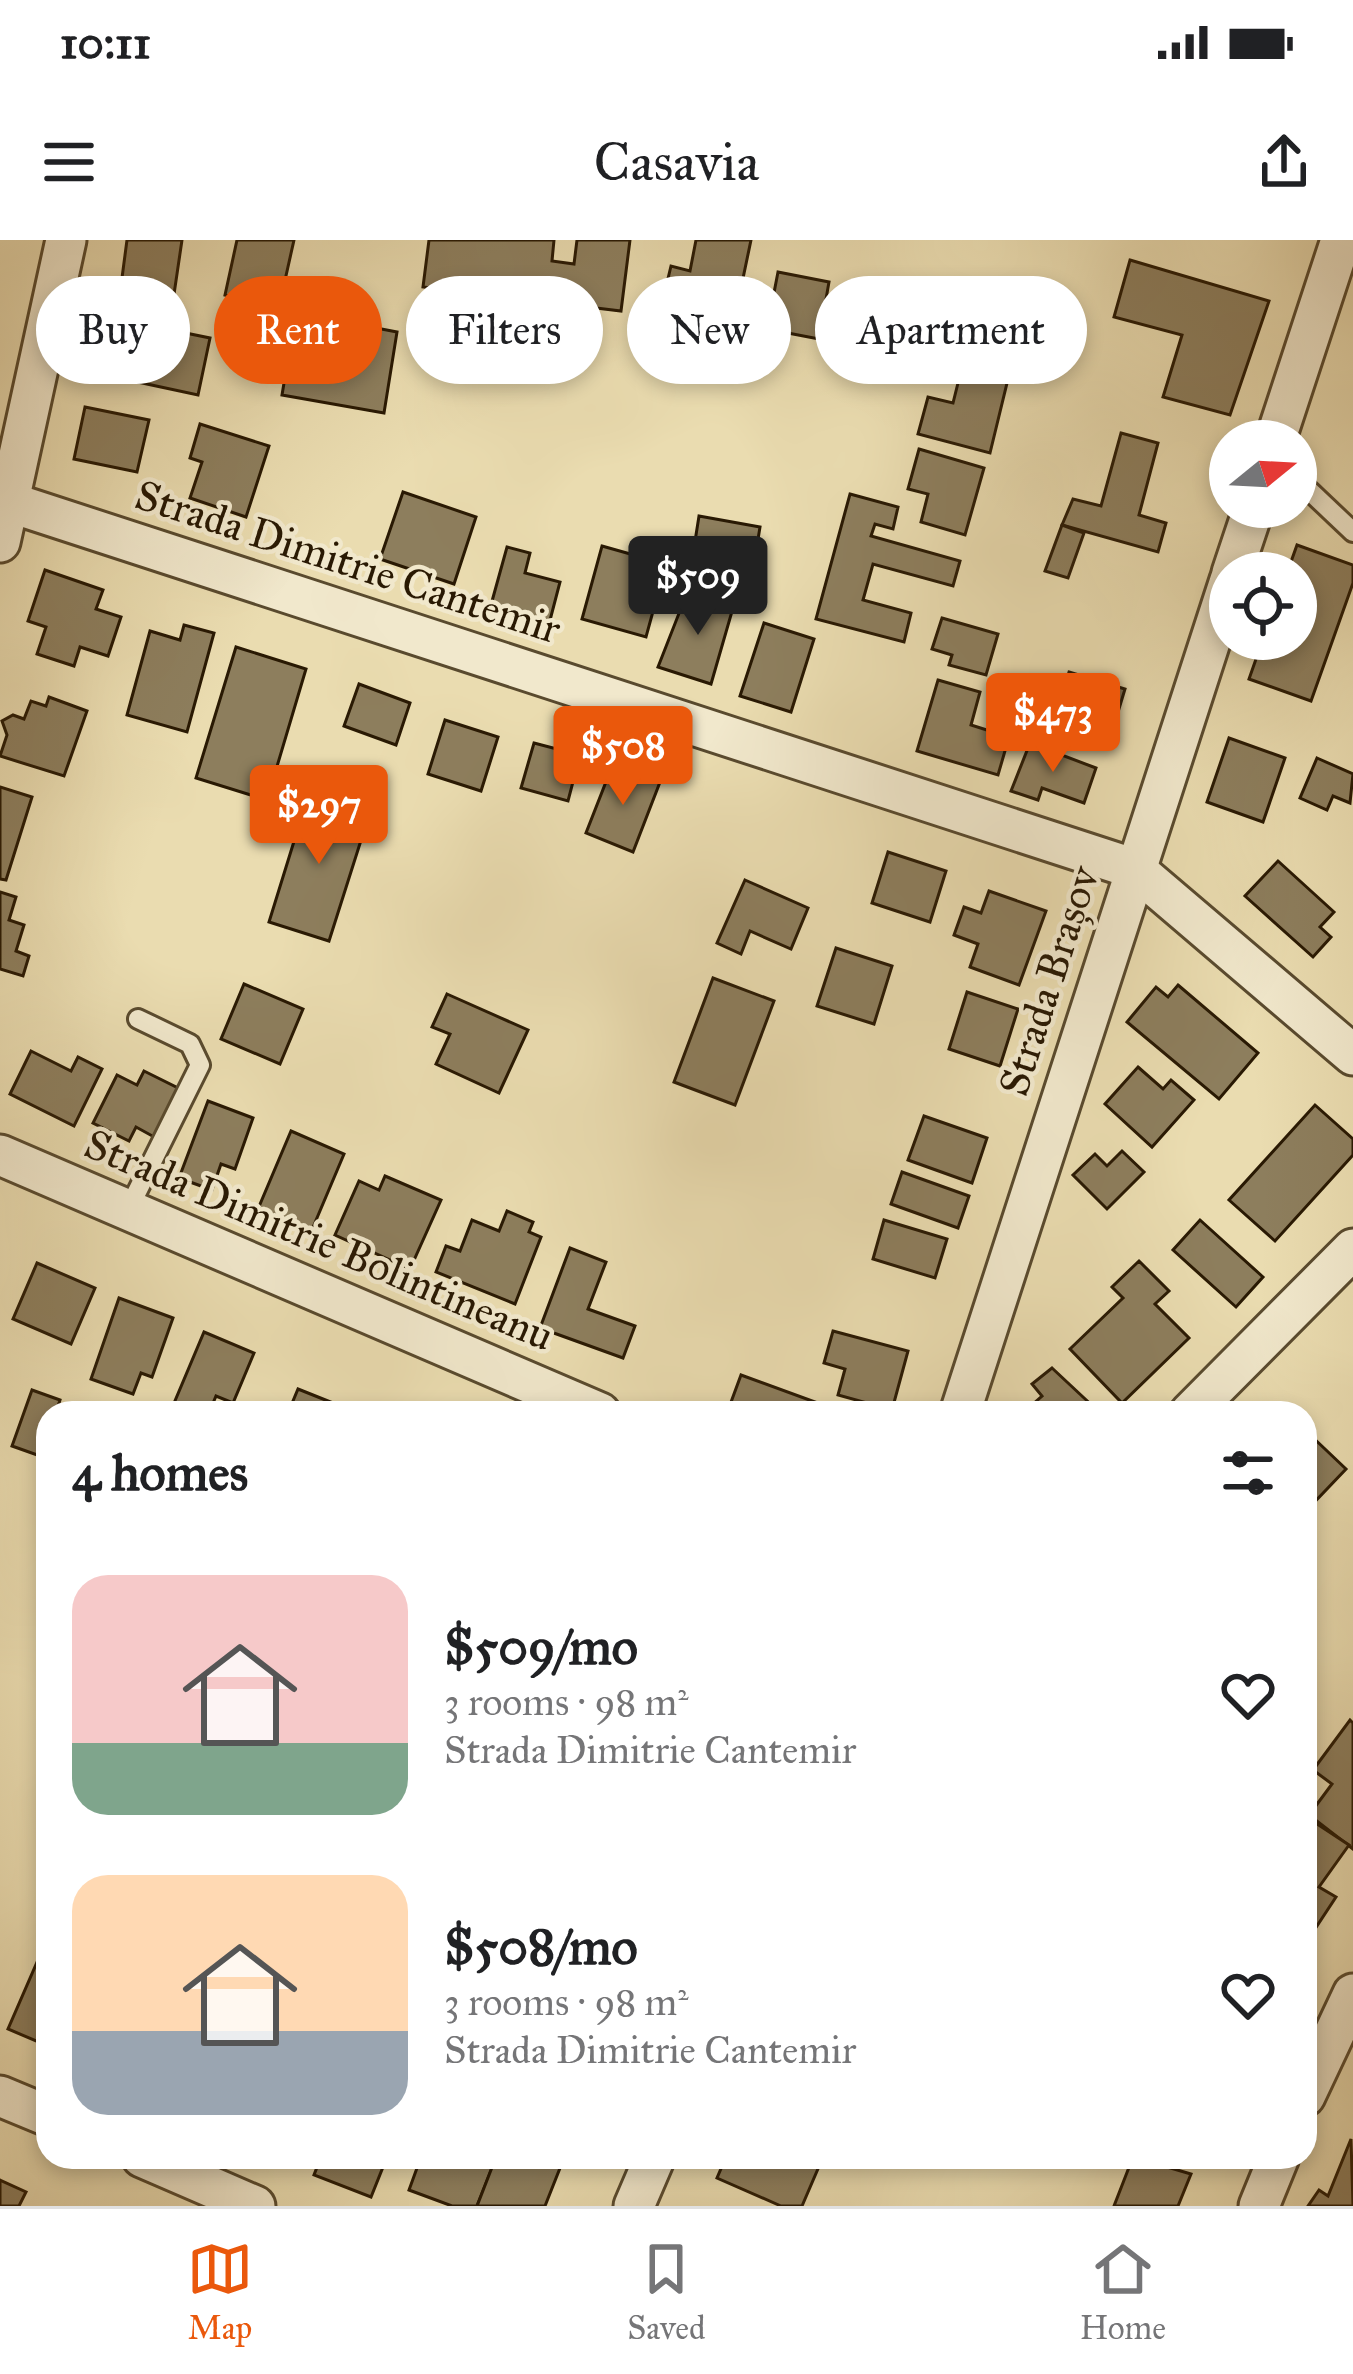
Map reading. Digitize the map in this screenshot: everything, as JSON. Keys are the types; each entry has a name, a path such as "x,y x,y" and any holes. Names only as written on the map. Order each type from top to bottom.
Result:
{"street":[{"path":"0,542 66,240"},
{"path":"1282,420 1341,240"},
{"name":"Strada Dimitrie Cantemir","path":"12,503 1136,869 1353,1055"},
{"name":"Strada Brașov","path":"964,1401 1209,644"},
{"name":"Strada Dimitrie Bolintineanu","path":"0,1155 572,1401"},
{"path":"1202,1401 1353,1249"},
{"path":"1317,2070 1353,1994"},
{"path":"0,2096 36,2111"},
{"path":"170,2169 256,2206"},
{"path":"634,2206 650,2169"},
{"path":"1259,2206 1274,2169"}],"lane":[{"path":"1317,498 1353,532"},
{"path":"128,1210 200,1065 190,1044 138,1019"}],"building":[{"path":"127,240 182,240 177,276 122,276"},
{"path":"237,240 294,240 286,276 229,276"},
{"path":"429,240 554,240 552,261 574,264 577,240 630,240 621,311 603,309 603,276 424,276"},
{"path":"696,240 751,240 743,276 669,276 671,266 690,271"},
{"path":"1130,260 1269,301 1230,415 1163,397 1182,335 1114,317"},
{"path":"778,272 815,279 815,338 791,334 791,276 777,276"},
{"path":"382,329 397,332 384,413 282,395 284,384 382,384"},
{"path":"190,334 210,338 198,395 147,384 190,384"},
{"path":"958,384 1007,384 990,453 918,434 928,397 953,403"},
{"path":"85,407 149,420 137,472 74,459"},
{"path":"200,424 269,446 246,517 190,498 202,462 190,458"},
{"path":"1121,433 1158,443 1139,515 1166,523 1158,552 1062,525 1073,499 1101,506"},
{"path":"919,449 984,468 965,535 921,522 928,494 908,489"},
{"path":"403,492 476,517 454,584 380,559"},
{"path":"850,494 898,507 893,529 875,524 871,536 960,561 953,586 873,564 863,600 911,613 904,642 816,619"},
{"path":"699,516 760,527 754,564 693,554"},
{"path":"1062,525 1084,533 1068,578 1045,571"},
{"path":"602,546 666,564 646,637 582,619"},
{"path":"507,547 530,553 525,573 560,582 548,628 489,612"},
{"path":"1317,552 1353,565 1353,583 1311,701 1249,679 1256,660 1317,660"},
{"path":"45,570 103,590 96,609 121,617 108,656 80,647 74,666 37,654 46,627 28,621"},
{"path":"706,591 735,601 711,684 658,667 685,598 701,603"},
{"path":"942,618 998,634 986,675 949,665 952,655 932,649"},
{"path":"764,623 814,639 791,712 740,696"},
{"path":"184,625 214,633 187,732 127,715 150,631 180,640"},
{"path":"236,647 306,669 267,800 196,778"},
{"path":"1069,672 1125,689 1109,742 1053,725"},
{"path":"938,680 980,692 971,725 1009,737 998,775 917,751"},
{"path":"359,684 410,703 396,745 344,726"},
{"path":"49,697 87,711 64,776 0,756 7,735 2,721 13,715 24,719 31,701 46,706"},
{"path":"445,720 498,737 481,791 428,774"},
{"path":"1229,738 1285,758 1263,822 1207,802"},
{"path":"534,743 580,755 568,801 521,788"},
{"path":"1030,743 1096,768 1084,803 1042,788 1038,800 1011,791"},
{"path":"1317,758 1353,774 1350,803 1333,796 1327,810 1300,798"},
{"path":"613,764 660,782 633,852 586,833"},
{"path":"0,787 32,797 6,880 0,879"},
{"path":"309,793 370,812 329,941 269,922"},
{"path":"888,852 946,871 930,922 872,903"},
{"path":"1278,861 1334,912 1320,927 1331,937 1313,957 1245,896"},
{"path":"745,880 808,908 791,949 750,931 741,954 717,943"},
{"path":"989,891 1046,911 1019,985 970,967 978,944 954,935 964,907 981,913"},
{"path":"0,892 16,897 9,920 24,925 16,951 29,956 23,976 0,969"},
{"path":"836,948 892,966 874,1024 817,1006"},
{"path":"713,978 774,1001 735,1105 674,1082"},
{"path":"244,984 303,1009 280,1064 221,1039"},
{"path":"1178,985 1258,1053 1219,1099 1127,1022 1156,987 1168,997"},
{"path":"967,992 1018,1009 1000,1066 949,1049"},
{"path":"447,994 528,1030 499,1093 436,1064 450,1034 432,1027"},
{"path":"31,1051 71,1071 78,1057 102,1069 74,1126 10,1094"},
{"path":"1138,1067 1163,1089 1171,1080 1194,1100 1152,1147 1105,1104"},
{"path":"144,1071 180,1089 156,1138 136,1127 129,1141 93,1123 117,1075 137,1085"},
{"path":"208,1101 253,1118 235,1169 221,1164 212,1190 179,1178"},
{"path":"1315,1105 1353,1139 1353,1155 1275,1241 1229,1200"},
{"path":"924,1116 987,1138 972,1183 908,1160"},
{"path":"291,1131 344,1154 311,1232 258,1209"},
{"path":"1122,1151 1144,1172 1107,1209 1073,1175 1095,1154 1107,1166"},
{"path":"902,1172 969,1196 958,1228 891,1204"},
{"path":"385,1176 441,1200 410,1269 335,1235 359,1181 379,1190"},
{"path":"507,1211 533,1222 529,1232 541,1237 515,1304 436,1272 446,1246 460,1251 472,1220 499,1231"},
{"path":"884,1220 947,1239 935,1278 873,1259"},
{"path":"1200,1220 1263,1277 1236,1307 1173,1250"},
{"path":"570,1248 606,1262 588,1309 635,1326 623,1358 540,1328"},
{"path":"1139,1261 1169,1291 1155,1304 1189,1338 1124,1401 1070,1349 1123,1298 1112,1287"},
{"path":"37,1263 95,1288 71,1344 13,1319"},
{"path":"119,1298 173,1318 152,1377 141,1373 133,1394 91,1379"},
{"path":"833,1331 908,1351 894,1401 860,1401 838,1395 845,1369 824,1363"},
{"path":"204,1332 254,1353 234,1401 216,1396 214,1401 175,1401"},
{"path":"1052,1368 1087,1401 1036,1401 1042,1396 1032,1384"},
{"path":"741,1375 812,1401 731,1401"},
{"path":"298,1389 328,1401 293,1401"},
{"path":"32,1390 60,1400 36,1401 36,1455 12,1446"},
{"path":"1317,1441 1346,1469 1317,1499"},
{"path":"1350,1720 1353,1849 1317,1821 1317,1804 1332,1784 1317,1773 1317,1765"},
{"path":"1317,1824 1349,1845 1319,1887 1336,1897 1317,1926"},
{"path":"36,1965 36,2041 8,2029"},
{"path":"1351,2139 1353,2206 1308,2206 1319,2190 1328,2196"},
{"path":"316,2169 382,2169 371,2197 314,2175"},
{"path":"417,2169 492,2169 477,2206 452,2206 409,2190"},
{"path":"491,2169 560,2169 545,2206 477,2206"},
{"path":"721,2169 818,2169 802,2206 781,2206 717,2178"},
{"path":"1128,2169 1174,2169 1191,2174 1178,2206 1114,2206"},
{"path":"0,2180 26,2192 19,2206 0,2206"}]}
